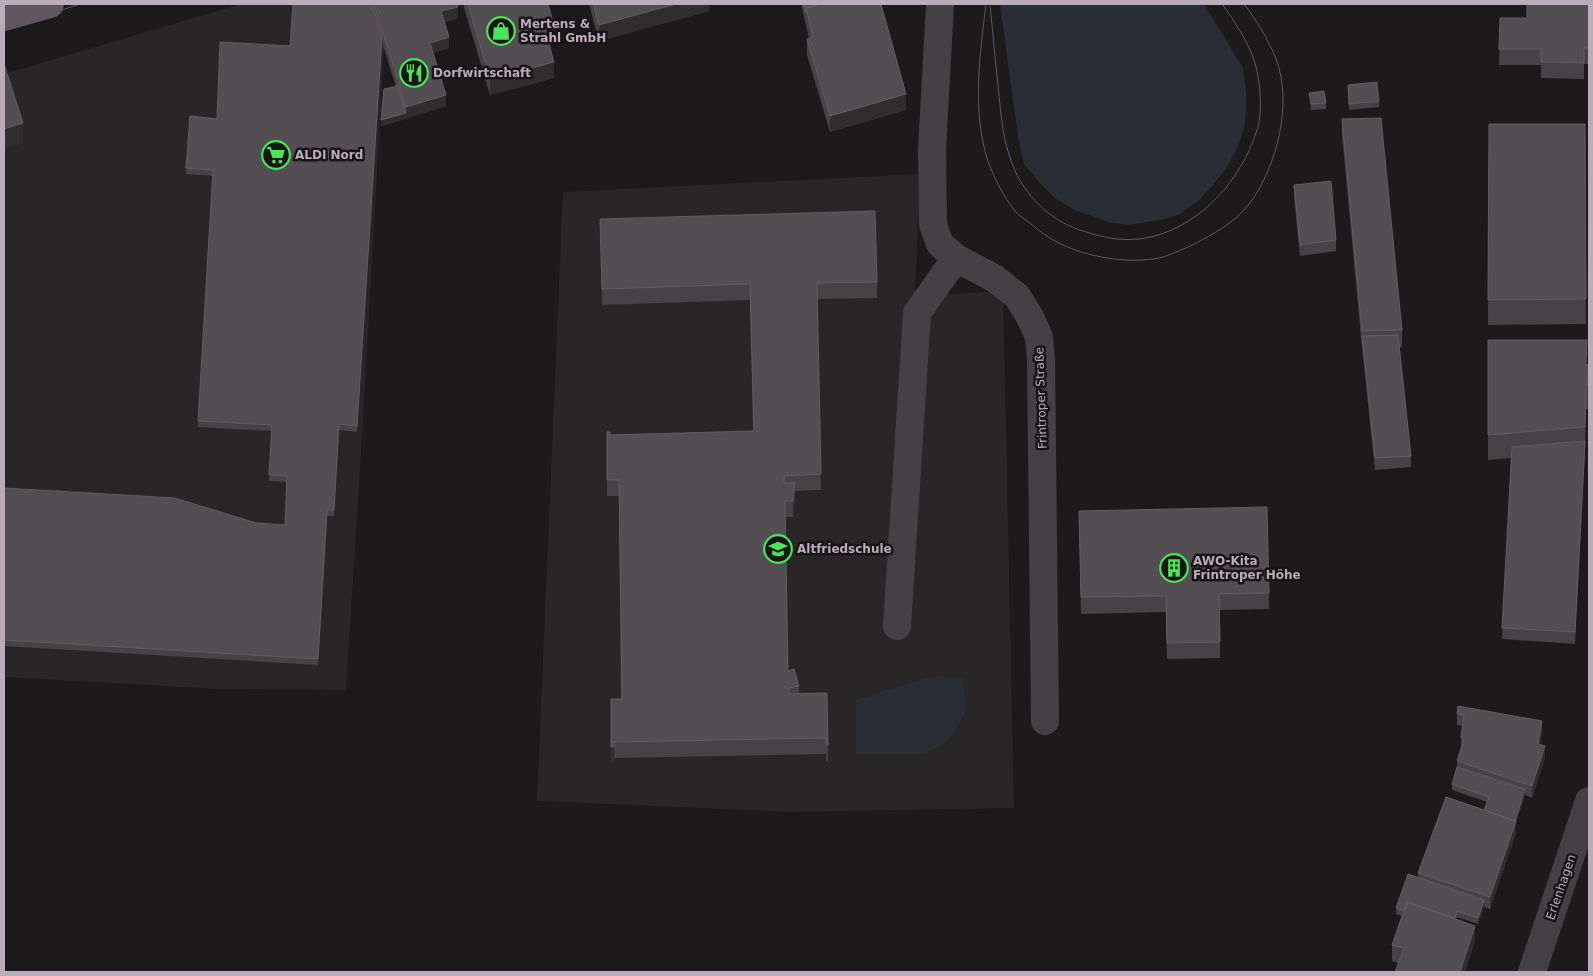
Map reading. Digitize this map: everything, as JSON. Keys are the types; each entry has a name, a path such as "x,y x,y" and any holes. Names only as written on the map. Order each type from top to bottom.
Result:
{"main road":[{"path":"4,17 43,5"}],"street":[{"name":"Frintroper Straße","path":"940,4 932,150 933,225 940,244 956,258 994,278 1018,296 1039,337 1041,359 1045,721"},
{"path":"897,626 917,313 956,258"},
{"name":"Erlenhagen","path":"1532,972 1589,801"}],"shaded area":[{"path":"241,4 369,4 384,49 346,690 218,689 4,677 4,74"},
{"path":"1000,4 1204,4 1243,68 1246,92 1244,128 1238,147 1227,167 1213,185 1199,200 1180,214 1166,219 1128,225 1109,222 1077,211 1056,199 1024,164 1018,137"},
{"name":"Altfriedschule","path":"920,174 915,296 1003,291 1014,808 790,812 537,801 563,192"},
{"path":"938,676 963,678 964,714 947,740 937,748 926,753 856,754 856,700 922,679"}],"building":[{"path":"293,4 372,4 382,36 357,426 339,424 334,510 327,510 318,659 4,640 4,488 175,498 256,523 285,525 287,476 269,475 272,425 198,421 213,170 186,168 190,116 217,119 220,42 290,46"},
{"name":"Dorfwirtschaft","path":"374,4 457,4 458,7 441,11 449,37 430,43 446,95 406,107"},
{"path":"468,4 548,4 554,26 545,29 554,62 490,79"},
{"path":"593,4 676,4 599,25"},
{"path":"804,4 821,4 806,8 806,13"},
{"path":"821,4 881,4 906,94 830,116 807,39 813,37 806,8"},
{"path":"1527,4 1589,4 1589,48 1584,48 1584,63 1541,62 1541,49 1499,49 1500,18 1527,18"},
{"path":"4,64 23,123 4,129"},
{"path":"1377,82 1379,101 1349,104 1348,85"},
{"path":"398,86 406,113 381,120 384,89"},
{"path":"1324,91 1326,103 1311,104 1309,93"},
{"path":"1381,118 1402,330 1362,331 1342,119"},
{"path":"1489,124 1585,124 1586,299 1488,300"},
{"path":"1331,181 1336,240 1300,245 1294,185"},
{"path":"875,211 877,282 817,283 821,474 784,476 784,483 795,483 793,501 785,501 788,671 794,669 799,686 789,688 789,694 827,693 828,745 826,745 826,738 614,742 614,746 611,747 611,699 622,699 619,480 607,480 607,432 610,432 610,435 754,431 750,284 602,289 600,219"},
{"path":"1398,335 1411,456 1375,458 1362,336"},
{"path":"1488,340 1587,340 1586,365 1589,365 1589,384 1586,384 1585,427 1488,435"},
{"path":"1585,441 1575,632 1502,628 1512,447"},
{"name":"AWO-Kita Frintroper Höhe","path":"1267,507 1269,593 1219,594 1220,642 1167,643 1166,596 1081,597 1079,511"},
{"path":"1458,706 1542,721 1538,744 1545,746 1532,786 1457,761 1464,739 1461,737 1464,715 1457,714"},
{"path":"1457,767 1525,789 1515,821 1484,810 1489,797 1452,784"},
{"path":"1446,797 1516,821 1490,897 1418,873"},
{"path":"1408,874 1484,900 1478,918 1457,911 1455,918 1407,902 1404,911 1396,908"},
{"path":"1407,902 1475,926 1460,972 1395,972 1404,948 1392,945"}],"tram line":[{"path":"4,6 11,4"},
{"path":"4,29 80,4"},
{"path":"986,4 979,81 980,120 987,158 1003,193 1018,214 1057,242 1094,256 1130,260 1153,259 1171,254 1221,229 1240,214 1250,203 1268,171 1280,134 1283,95 1281,76 1269,44 1244,4"},
{"path":"990,6 1003,130 1008,152 1021,183 1044,209 1063,222 1099,236 1130,240 1164,233 1181,225 1212,203 1236,174 1246,158 1253,141 1259,125 1260,108 1257,70 1245,39 1222,4"}],"place":[{"name":"Mertens & Strahl GmbH","path":"501,31"},
{"name":"Dorfwirtschaft","path":"414,73"},
{"name":"ALDI Nord","path":"276,155"},
{"name":"Altfriedschule","path":"778,549"},
{"name":"AWO-Kita Frintroper Höhe","path":"1174,568"}]}
